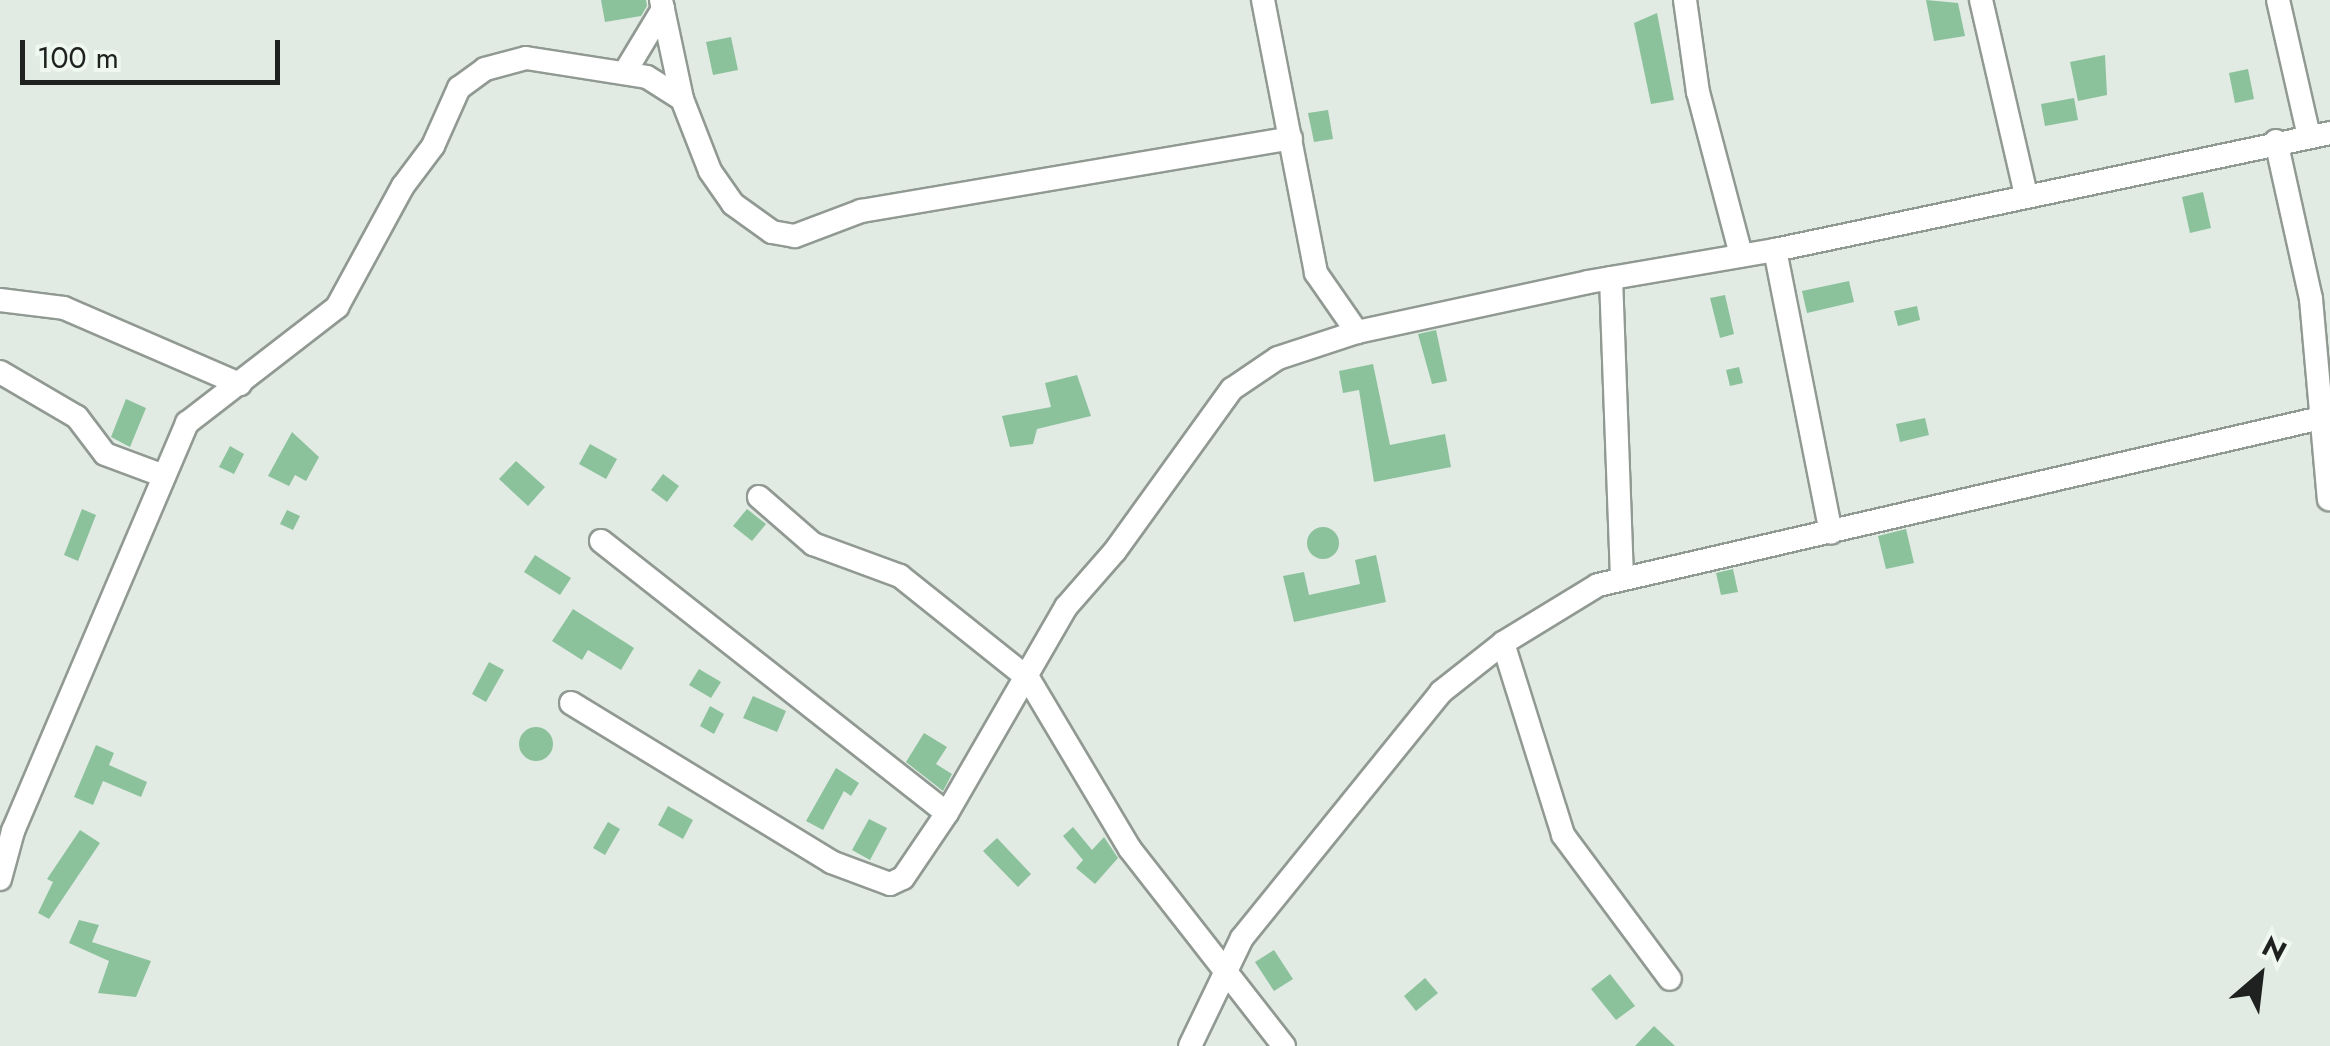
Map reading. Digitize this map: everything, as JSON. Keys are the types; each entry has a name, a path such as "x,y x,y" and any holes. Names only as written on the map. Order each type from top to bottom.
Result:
{"street":[{"path":"1263,0 1316,272 1357,332"},
{"path":"1685,0 1695,80 1741,255"},
{"path":"1982,0 2026,195"},
{"path":"571,703 831,862 877,882 903,878 947,814 1066,607 1115,551 1232,390 1278,358 1357,332 1611,278 1775,250 2320,134 2278,0"},
{"path":"662,4 682,99 710,171 733,204 772,232 796,236 861,212 1292,138"},
{"path":"626,72 662,4"},
{"path":"0,879 13,832 164,476 196,410 240,384 338,307 403,186 433,146 451,100 470,79 526,58 626,72 682,99"},
{"path":"2276,141 2321,297 2321,418 2329,499"},
{"path":"1775,250 1831,532"},
{"path":"1611,278 1622,578"},
{"path":"0,300 64,308 240,384"},
{"path":"0,372 77,417 105,454 164,476"},
{"path":"1190,1046 1223,974 1251,926 1353,808 1441,692 1503,643 1598,585 2321,418"},
{"path":"760,498 813,544 900,576 1028,678 1130,849 1223,974 1284,1046"},
{"path":"601,541 947,814"},
{"path":"1503,643 1563,835 1670,979"}],"building":[{"path":"601,0 646,0 647,6 641,16 605,22"},
{"path":"1926,0 1958,3 1965,36 1934,41"},
{"path":"1657,13 1674,100 1651,104 1634,23"},
{"path":"731,37 738,70 713,75 706,42"},
{"path":"2105,55 2107,95 2078,101 2070,62"},
{"path":"2248,69 2254,99 2235,103 2229,73"},
{"path":"2074,98 2078,120 2045,126 2041,104"},
{"path":"1328,110 1333,139 1314,142 1308,113"},
{"path":"2203,192 2211,228 2190,233 2182,197"},
{"path":"1849,281 1854,302 1807,313 1802,291"},
{"path":"1725,295 1734,334 1720,338 1710,298"},
{"path":"1917,306 1920,320 1898,326 1894,311"},
{"path":"1436,330 1447,381 1432,384 1418,334"},
{"path":"1373,364 1390,445 1445,434 1451,467 1374,482 1359,390 1343,393 1339,371"},
{"path":"1739,367 1743,383 1730,386 1726,370"},
{"path":"1077,375 1091,416 1037,429 1033,444 1010,447 1002,416 1051,407 1045,383"},
{"path":"126,399 146,408 130,447 111,437"},
{"path":"1925,418 1929,435 1900,442 1896,424"},
{"path":"292,432 319,457 306,481 295,475 289,486 268,476"},
{"path":"590,444 617,459 606,479 579,464"},
{"path":"230,446 244,454 234,474 219,467"},
{"path":"516,461 545,487 528,506 499,479"},
{"path":"663,474 679,486 667,502 651,490"},
{"path":"82,509 96,515 78,561 64,555"},
{"path":"747,509 766,524 752,541 733,526"},
{"path":"287,510 300,516 293,530 280,524"},
{"path":"1323,527 1335,531 1339,543 1335,555 1323,559 1311,555 1307,543 1311,531"},
{"path":"1906,529 1914,563 1886,569 1878,536"},
{"path":"535,555 571,578 560,595 524,572"},
{"path":"1376,555 1386,602 1294,622 1283,576 1304,572 1309,595 1360,584 1355,560"},
{"path":"1733,569 1738,592 1721,595 1716,573"},
{"path":"573,609 634,648 621,670 588,650 582,660 552,641"},
{"path":"489,662 504,670 486,702 472,694"},
{"path":"699,669 721,682 711,698 689,685"},
{"path":"753,696 786,711 777,732 743,718"},
{"path":"710,706 724,714 714,734 700,726"},
{"path":"536,727 548,732 553,744 548,756 536,761 524,756 519,744 524,732"},
{"path":"924,733 947,747 936,764 952,774 943,791 906,762"},
{"path":"96,745 114,753 109,765 147,782 141,797 103,781 93,805 74,797"},
{"path":"836,768 859,783 851,796 844,791 823,830 806,821"},
{"path":"668,806 693,820 683,839 658,825"},
{"path":"869,819 887,828 870,860 852,850"},
{"path":"608,822 620,829 605,855 593,848"},
{"path":"1073,827 1092,850 1104,837 1118,858 1095,884 1076,868 1083,860 1063,836"},
{"path":"80,830 100,843 49,919 38,913 53,882 47,879"},
{"path":"997,838 1031,874 1018,887 983,851"},
{"path":"79,920 99,925 92,942 151,961 136,997 98,993 109,961 69,943"},
{"path":"1274,950 1293,979 1274,991 1255,962"},
{"path":"1610,974 1635,1006 1616,1020 1591,989"},
{"path":"1425,978 1438,993 1416,1011 1404,996"},
{"path":"1654,1026 1675,1046 1635,1046"}]}
